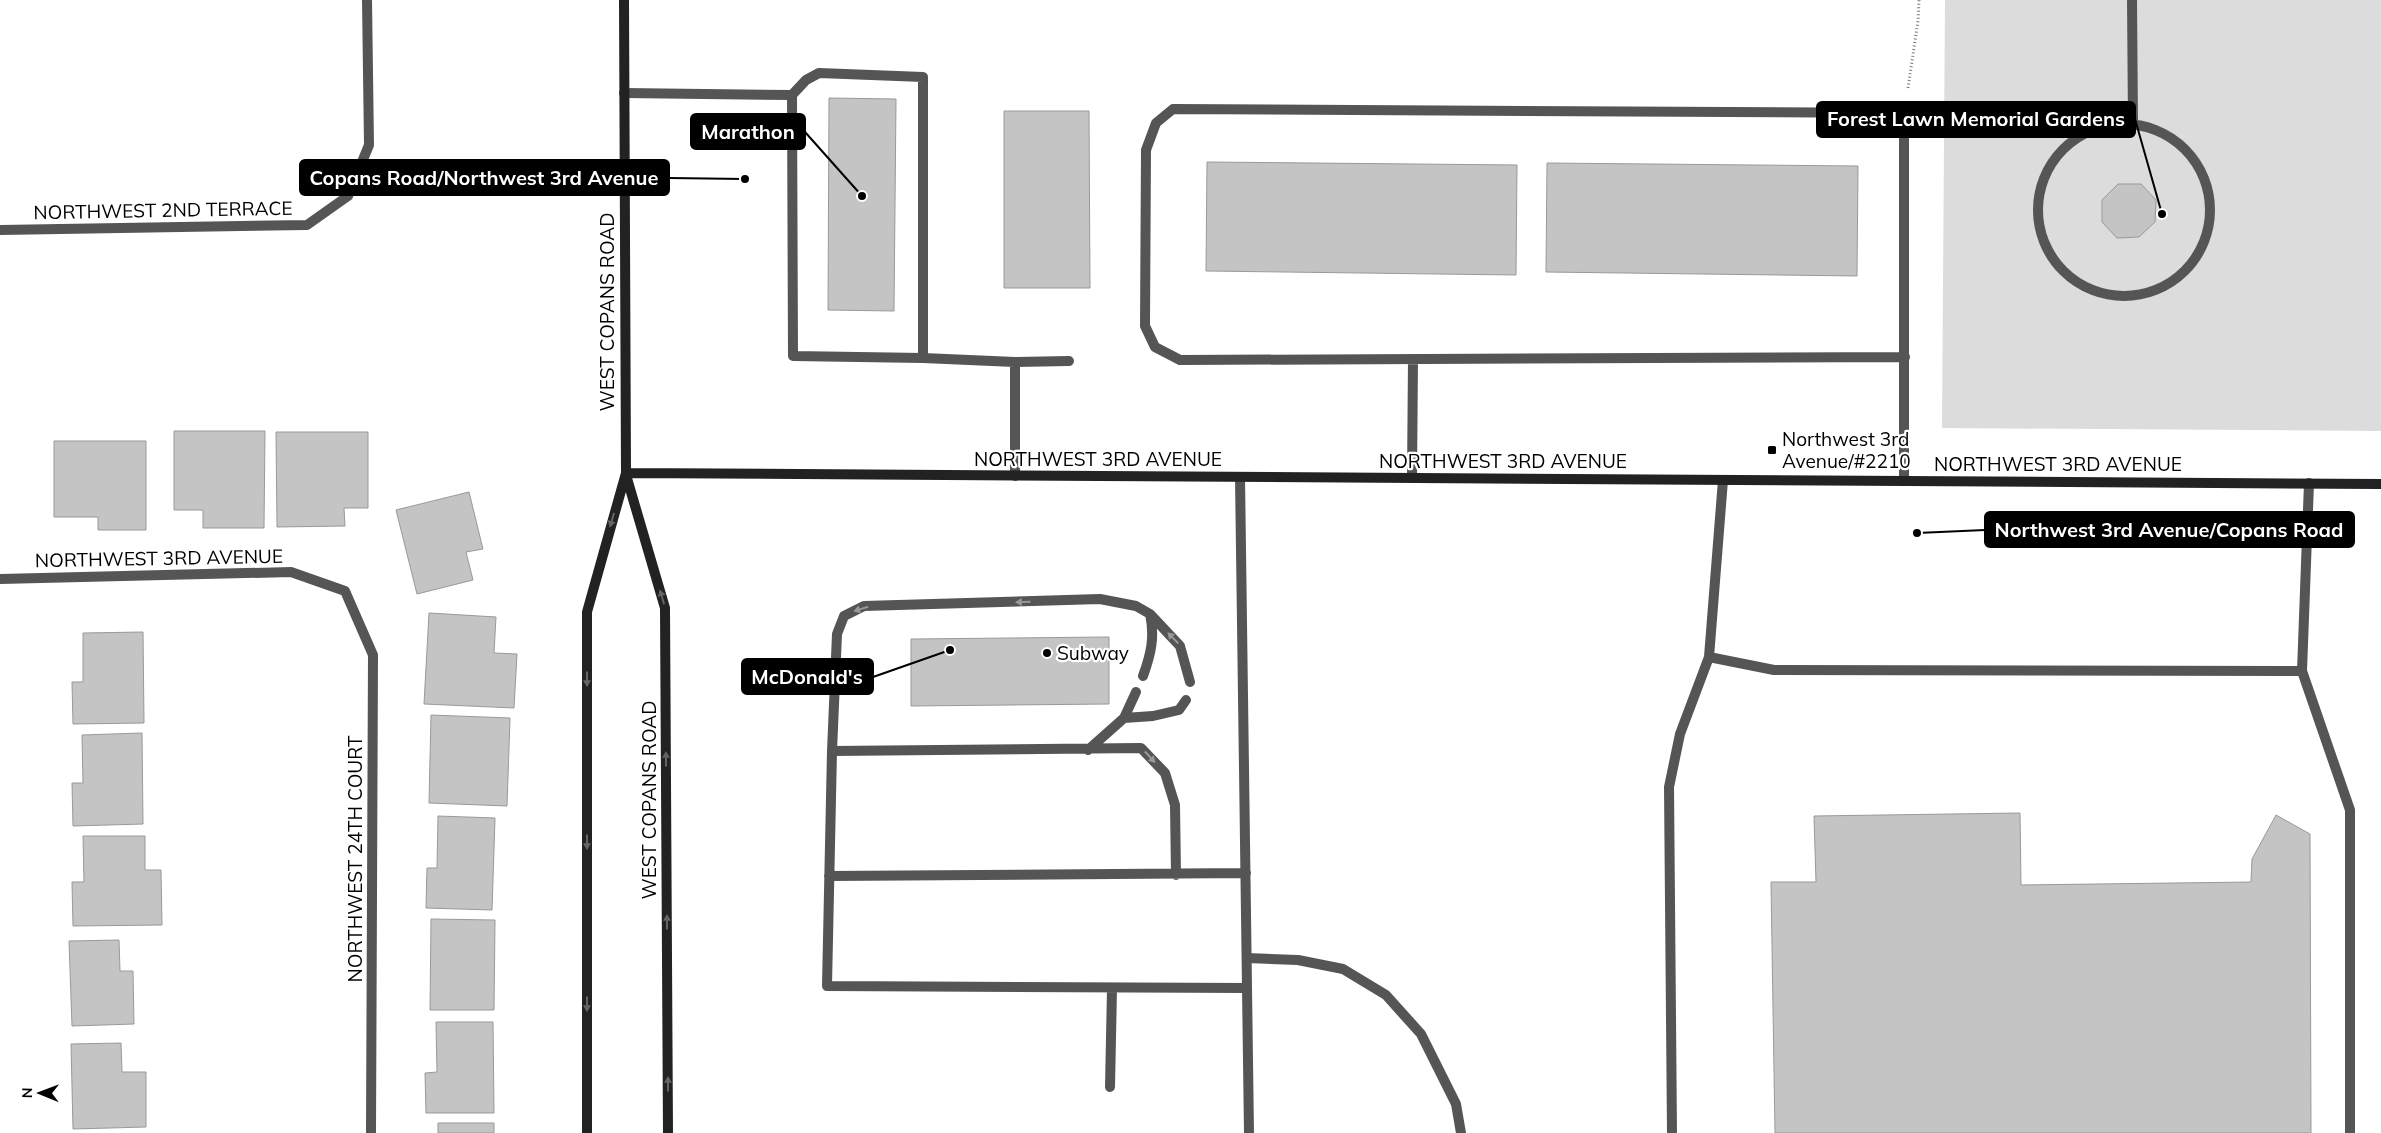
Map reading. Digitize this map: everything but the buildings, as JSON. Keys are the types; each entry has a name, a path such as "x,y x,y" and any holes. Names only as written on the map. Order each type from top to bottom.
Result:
{"main road":[{"name":"WEST COPANS ROAD","path":"624,0 626,473 665,608 668,1133"},
{"name":"WEST COPANS ROAD","path":"587,1133 587,612 626,473"},
{"name":"NORTHWEST 3RD AVENUE","path":"626,473 2381,484"}],"street":[{"name":"NORTHWEST 2ND TERRACE","path":"0,230 307,226 348,196 369,145 368,0"},
{"path":"2132,0 2133,123"},
{"path":"923,358 924,76 819,74 806,80 792,95 793,356 1016,362 1069,361"},
{"path":"624,93 792,95"},
{"path":"1904,357 1180,360 1155,346 1145,326 1146,150 1156,123 1173,109 1904,113 1904,357 1904,481"},
{"path":"2133,123 2160,131 2184,147 2201,170 2209,197 2208,226 2199,253 2181,275 2156,290 2128,296 2100,293 2075,281 2061,268 2054,261 2041,236 2038,208 2043,180 2057,155 2078,136 2104,125 2133,123"},
{"path":"1412,478 1413,359"},
{"path":"1015,476 1016,362"},
{"path":"1240,477 1249,1133"},
{"path":"1672,1133 1669,787 1680,734 1709,657 1723,480"},
{"path":"2309,483 2302,671 2350,810 2350,1133"},
{"name":"NORTHWEST 3RD AVENUE","path":"0,579 291,572 345,591"},
{"name":"NORTHWEST 24TH COURT","path":"345,591 373,655 371,1133"},
{"path":"1190,682 1180,646 1150,614 1136,606 1100,599 864,606 844,616 837,634 832,751 828,986 1112,989 1247,988"},
{"path":"1143,676 1152,651 1154,632 1150,614"},
{"path":"1709,657 1774,670 2302,671"},
{"path":"1088,750 1124,718 1136,692"},
{"path":"1124,718 1153,716 1179,710 1186,700"},
{"path":"832,751 1141,748 1165,773 1175,805 1176,875"},
{"path":"829,876 1246,873"},
{"path":"1247,958 1298,960 1343,969 1386,995 1421,1034 1456,1104 1461,1133"},
{"path":"1110,1086 1112,989"}],"path":[{"path":"1904,113 1918,21 1919,0"}],"shaded area":[{"path":"1945,0 2381,0 2381,431 1942,428"}],"place":[{"name":"Copans Road/Northwest 3rd Avenue","path":"745,179"},
{"name":"Marathon","path":"862,196"},
{"name":"Forest Lawn Memorial Gardens","path":"2162,214"},
{"name":"Northwest 3rd Avenue/#2210","path":"1772,450"},
{"name":"Northwest 3rd Avenue/Copans Road","path":"1917,533"},
{"name":"McDonald's","path":"950,650"},
{"name":"Subway","path":"1047,653"}]}
